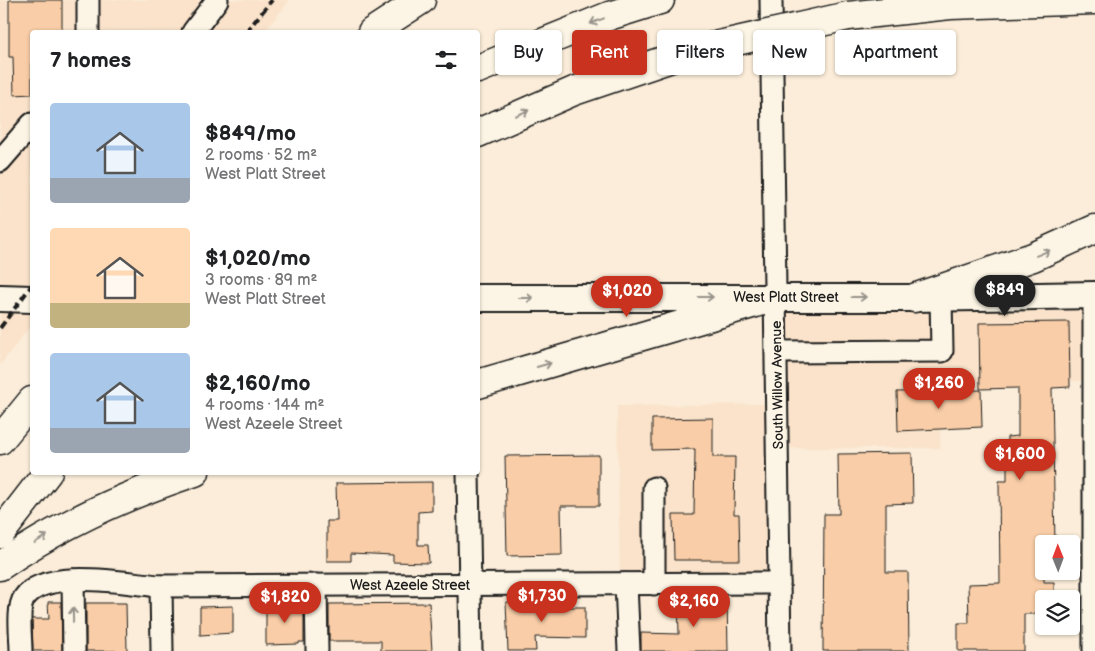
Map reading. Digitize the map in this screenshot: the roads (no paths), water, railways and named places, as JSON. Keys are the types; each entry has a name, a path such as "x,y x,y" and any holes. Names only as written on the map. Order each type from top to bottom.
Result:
{"highway":[{"path":"375,30 421,0"},
{"path":"480,68 609,16 660,0"},
{"path":"480,132 574,91 692,51 848,16 959,4 1094,0"},
{"path":"914,298 1033,257 1095,229"},
{"path":"480,383 776,297"},
{"path":"0,440 30,401"},
{"path":"0,534 46,475"},
{"path":"0,566 51,533 95,509 141,490 186,475"}],"main road":[{"name":"West Platt Street","path":"480,298 914,298 1094,295"},
{"path":"0,298 30,298"}],"street":[{"path":"88,0 88,30"},
{"path":"195,30 218,0"},
{"name":"South Willow Avenue","path":"771,0 780,651"},
{"path":"0,161 30,126"},
{"path":"1094,295 1094,651"},
{"path":"777,352 942,351 941,297"},
{"path":"468,475 471,651"},
{"path":"654,488 654,584"},
{"path":"73,580 74,651"},
{"name":"West Azeele Street","path":"21,651 21,605 24,598 40,586 52,582 73,580 161,586 779,583"},
{"path":"626,584 629,651"},
{"path":"316,585 318,651"},
{"path":"161,586 162,651"}],"railway":[{"path":"248,30 272,0"},
{"path":"0,328 30,288"}]}
